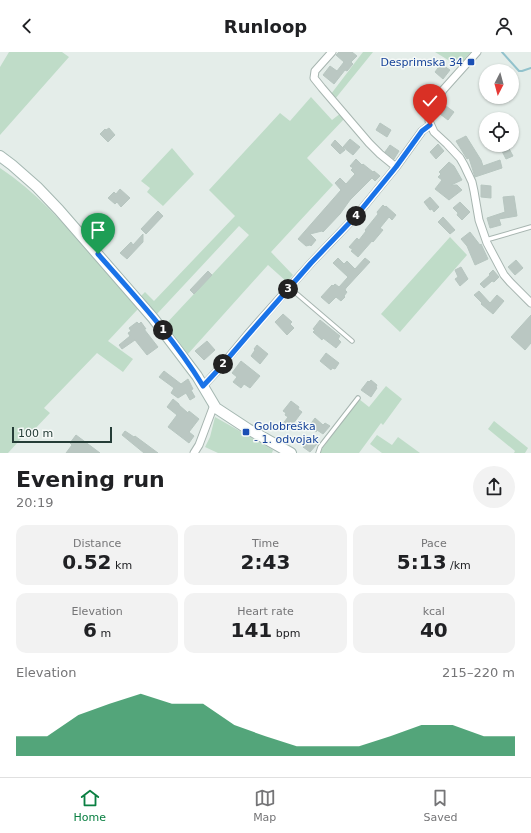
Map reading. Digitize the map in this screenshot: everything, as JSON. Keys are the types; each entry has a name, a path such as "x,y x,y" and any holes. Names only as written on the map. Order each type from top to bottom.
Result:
{"street":[{"path":"332,52 315,71 314,78 369,144 396,167"},
{"path":"476,52 443,90 435,102 429,116 429,121 434,132 460,158 466,169 472,182 479,220 486,240 504,274 531,303"},
{"path":"203,386 356,216 396,167 422,131 430,125"},
{"path":"0,156 37,188 64,216 154,318 188,364 216,408 291,453"},
{"path":"194,453 199,445 214,405"}],"lane":[{"path":"486,240 531,227"},
{"path":"290,288 352,341"},
{"path":"318,453 320,447 358,398"}],"green space":[{"path":"9,52 62,52 69,57 0,135 0,67"},
{"path":"363,52 373,52 335,99 331,94"},
{"path":"435,52 471,52 458,66"},
{"path":"311,97 332,120 341,113 345,118 307,158 333,185 271,252 293,275 287,282 268,265 187,355 164,326 249,235 239,226 156,315 140,297 145,292 154,301 235,216 209,190 280,113 290,121"},
{"path":"172,148 194,174 163,206 147,192 150,188 141,181"},
{"path":"0,168 37,197 48,208 138,309 108,341 133,359 123,372 97,353 44,408 50,413 32,432 29,430 8,453 0,453"},
{"path":"450,237 467,255 400,332 381,314"},
{"path":"386,386 402,399 383,425 381,423 359,453 320,453 359,399 369,407"},
{"path":"215,417 273,450 272,453 218,453 205,447 210,437"},
{"path":"494,421 528,448 525,453 514,453 515,451 488,429"},
{"path":"377,435 392,445 398,437 420,453 382,453 370,444"}],"building":[{"path":"339,52 352,52 357,56 351,62 353,64 347,71 345,70 334,84 323,75 330,66 337,71 344,62 336,55"},
{"path":"441,64 450,70 443,79 435,72"},
{"path":"427,86 436,92 430,101 421,95"},
{"path":"446,106 454,112 448,120 440,114"},
{"path":"380,123 391,130 387,137 376,130"},
{"path":"109,128 115,135 108,142 100,134 105,129 106,130"},
{"path":"466,136 481,160 483,166 500,160 502,168 475,177 469,158 467,159 456,141"},
{"path":"350,139 360,147 353,155 343,147"},
{"path":"335,140 345,150 340,154 331,145"},
{"path":"438,144 444,151 436,159 430,152"},
{"path":"390,145 399,151 394,159 385,152"},
{"path":"502,152 511,152 513,156 506,159"},
{"path":"356,159 362,165 363,164 380,176 375,181 372,178 350,200 340,214 323,232 310,234 316,240 311,246 306,246 298,239 341,190 335,183 340,178 346,184 355,174 351,170 353,168 350,166"},
{"path":"449,162 454,166 462,180 451,185 457,185 462,190 449,200 435,189 442,180 438,177 441,174 439,172"},
{"path":"481,185 491,186 491,198 481,197"},
{"path":"120,189 130,198 121,207 117,202 115,204 108,198 114,192 116,194"},
{"path":"514,196 517,216 499,219 501,225 490,228 487,218 505,212 503,197"},
{"path":"430,197 439,207 434,212 432,209 430,210 424,202"},
{"path":"460,202 470,212 462,220 453,208"},
{"path":"383,205 396,215 392,220 389,217 380,228 383,230 358,257 349,247 357,238 359,240"},
{"path":"158,211 163,216 146,234 141,229"},
{"path":"443,217 455,230 450,234 438,222"},
{"path":"470,232 480,245 481,244 488,259 475,265 467,246 461,239"},
{"path":"143,234 143,242 127,259 120,253 131,242 133,245"},
{"path":"338,258 344,264 347,261 355,269 365,258 370,262 346,288 345,290 347,292 344,296 345,297 341,301 336,297 329,304 321,297 332,285 333,286 335,284 339,287 348,277 333,263"},
{"path":"516,260 523,268 515,275 508,267"},
{"path":"461,267 468,279 460,286 455,279 458,277 455,270"},
{"path":"493,270 499,277 484,288 480,284 490,275 489,274"},
{"path":"208,271 212,275 194,294 190,290"},
{"path":"479,291 490,303 497,295 504,301 493,314 481,304 482,303 474,295"},
{"path":"283,314 292,322 290,324 294,328 287,335 275,322"},
{"path":"531,315 531,343 525,350 511,337"},
{"path":"320,320 340,336 338,339 341,342 336,348 323,338 322,340 313,332 315,330 313,329"},
{"path":"137,322 139,324 141,322 146,329 144,329 158,347 147,355 135,340 122,349 119,345 130,336 128,333 131,331 129,328"},
{"path":"207,341 215,350 204,360 195,351"},
{"path":"257,345 268,354 260,364 251,356"},
{"path":"326,353 339,363 335,369 332,368 331,370 320,361"},
{"path":"241,361 260,376 250,388 244,384 241,388 233,382 237,377 232,373"},
{"path":"164,371 181,384 188,379 195,397 190,400 186,393 178,398 171,393 174,388 159,377"},
{"path":"371,380 377,385 377,388 371,397 361,390 368,381 369,382"},
{"path":"173,399 188,413 189,411 199,419 189,432 194,436 189,443 168,427 177,415 167,407"},
{"path":"291,401 299,407 298,409 302,412 289,429 282,425 288,417 283,411"},
{"path":"315,418 323,425 325,423 330,426 323,434 317,430 316,432 309,426"},
{"path":"125,431 134,437 135,436 158,453 144,453 122,435"},
{"path":"76,435 100,453 66,453 72,445 70,443"},
{"path":"309,438 317,444 310,452 303,447"}],"waterway":[{"path":"502,52 519,71 531,68"}],"place":[{"name":"Desprimska 34","path":"471,62"},
{"name":"Golobreška - 1. odvojak","path":"246,432"}],"route":[{"path":"98,254 154,318 203,386 211,379 311,263 356,216 396,167 422,131 430,125"}]}
